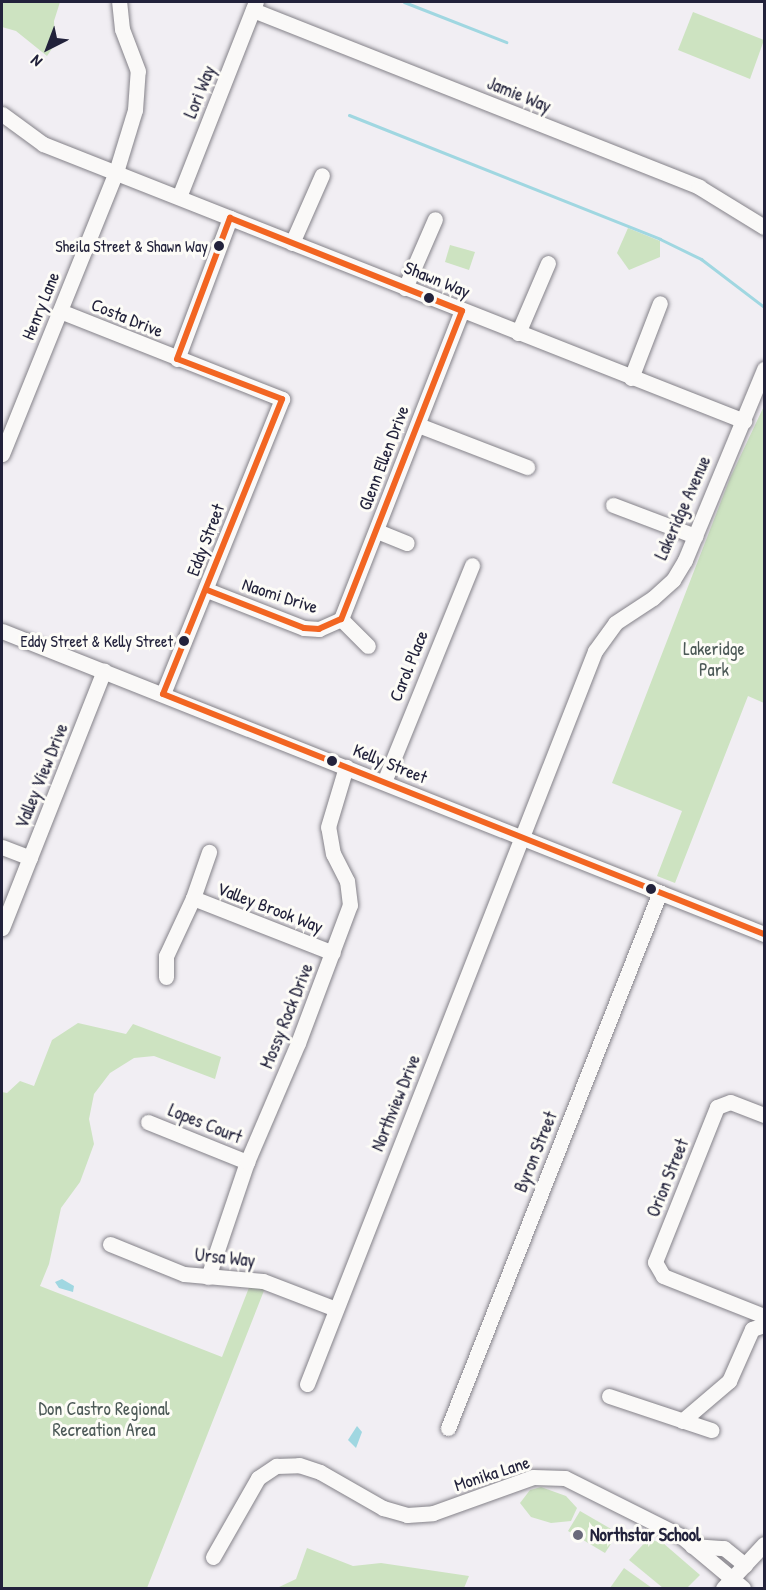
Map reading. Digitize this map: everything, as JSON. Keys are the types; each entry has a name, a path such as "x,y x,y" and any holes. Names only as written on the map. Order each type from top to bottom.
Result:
{"street":[{"name":"Henry Lane","path":"2,450 116,172 139,94 138,72 122,29 119,2"},
{"name":"Lori Way","path":"179,197 255,6"},
{"name":"Jamie Way","path":"255,6 699,186 765,227"},
{"name":"Shawn Way","path":"2,114 43,144 744,422"},
{"path":"292,243 322,175"},
{"path":"177,358 230,218"},
{"path":"405,288 435,219"},
{"path":"518,333 548,263"},
{"path":"631,378 660,303"},
{"name":"Costa Drive","path":"60,311 282,399"},
{"name":"Glenn Ellen Drive","path":"341,619 462,311"},
{"name":"Lakeridge Avenue","path":"521,837 595,651 615,623 673,580 695,536 765,369"},
{"name":"Eddy Street","path":"163,694 207,591 282,399"},
{"path":"418,425 527,467"},
{"path":"613,505 695,536"},
{"path":"377,531 407,543"},
{"name":"Carol Place","path":"384,782 472,565"},
{"name":"Naomi Drive","path":"207,591 304,628 319,629 341,619"},
{"path":"341,619 368,646"},
{"name":"Kelly Street","path":"2,631 765,934"},
{"name":"Valley View Drive","path":"2,928 104,671"},
{"name":"Mossy Rock Drive","path":"208,1277 248,1162 333,953 350,904 347,881 333,854 328,827 346,767"},
{"name":"Northview Drive","path":"307,1384 521,837"},
{"path":"2,847 30,858"},
{"path":"166,977 166,956 193,898 208,852"},
{"name":"Byron Street","path":"448,1428 660,892"},
{"name":"Valley Brook Way","path":"193,898 333,953"},
{"name":"Orion Street","path":"765,1115 730,1102 717,1107 655,1263 663,1276 765,1316"},
{"name":"Lopes Court","path":"148,1122 248,1162"},
{"name":"Ursa Way","path":"110,1244 184,1274 263,1281 336,1309"},
{"path":"682,1421 729,1381 752,1329 765,1325"},
{"path":"609,1396 711,1430"},
{"name":"Monika Lane","path":"213,1557 258,1478 276,1466 299,1465 320,1472 383,1508 407,1515 433,1513 533,1477 565,1478 681,1536 733,1586"},
{"path":"733,1586 745,1565 765,1544"},
{"name":"Monika Lane","path":"692,1545 724,1548 745,1565"}],"green space":[{"path":"2,2 60,2 54,21 55,44 47,56 16,31 2,27"},
{"path":"693,12 764,40 750,79 678,50"},
{"path":"628,228 660,241 660,257 629,270 617,253"},
{"path":"450,245 475,252 469,270 445,262"},
{"name":"Lakeridge Park","path":"764,406 764,703 748,696 675,883 657,876 682,811 612,783 730,478"},
{"name":"Don Castro Regional Recreation Area","path":"78,1023 126,1034 133,1024 221,1057 215,1079 154,1056 134,1058 110,1073 94,1094 89,1119 94,1144 80,1182 61,1208 49,1264 40,1286 222,1357 250,1285 265,1288 147,1588 2,1588 2,1092 7,1093 20,1081 34,1086 52,1040"},
{"path":"541,1487 566,1496 577,1508 571,1521 551,1523 531,1517 520,1503 530,1490"},
{"path":"580,1511 618,1533 605,1553 568,1531"},
{"path":"648,1539 663,1543 700,1575 687,1588 663,1588 629,1560"},
{"path":"307,1548 353,1566 381,1563 469,1576 464,1588 277,1588 296,1579"},
{"path":"624,1568 652,1588 610,1588"}],"water":[{"path":"62,1279 74,1286 73,1292 59,1288 55,1282"},
{"path":"357,1426 362,1432 356,1448 348,1440"}],"waterway":[{"path":"404,2 506,42"},
{"path":"349,115 660,239 701,259 764,307"}],"transit line":[{"path":"163,694 282,399 177,359 230,218 462,311 341,619 319,629 304,628 207,590"},
{"path":"163,694 764,934"}],"place":[{"name":"Sheila Street & Shawn Way","path":"219,246"},
{"name":"Eddy Street & Kelly Street","path":"184,641"},
{"name":"Northstar School","path":"578,1535"}]}
